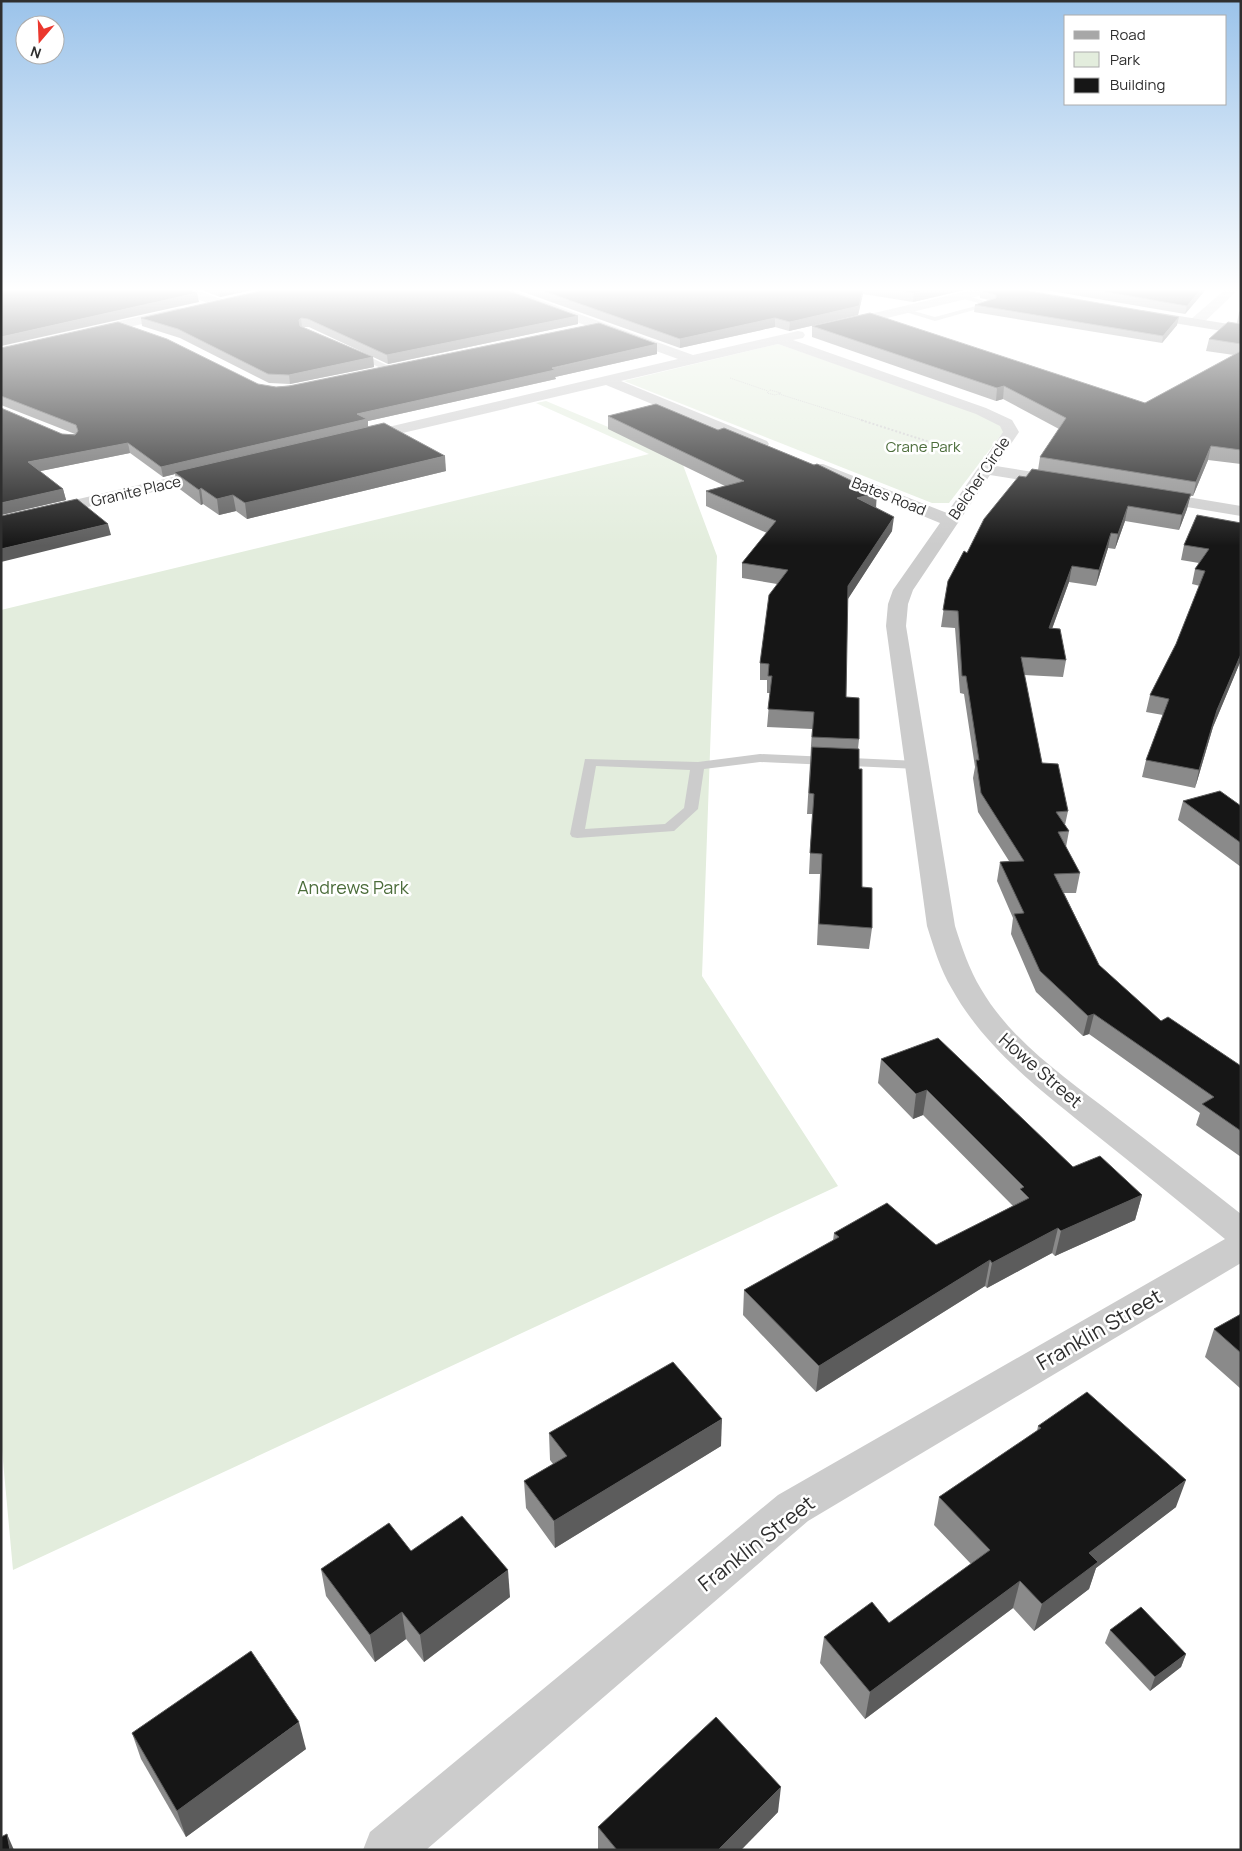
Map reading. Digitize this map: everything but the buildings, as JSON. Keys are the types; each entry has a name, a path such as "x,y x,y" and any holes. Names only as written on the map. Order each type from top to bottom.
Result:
{"street":[{"path":"364,375 371,373"},
{"path":"347,441 635,373"},
{"name":"Belcher Circle","path":"874,373 981,411 1006,423 1011,432 903,590 898,604 896,626 917,762"},
{"path":"607,380 778,451"},
{"name":"Bates Road","path":"805,462 950,521"},
{"path":"989,465 1084,485"},
{"name":"Granite Place","path":"1,522 222,470"},
{"path":"1133,493 1241,511"},
{"name":"Howe Street","path":"917,762 941,926 947,949 967,994 1009,1045 1048,1079 1241,1233"},
{"name":"Franklin Street","path":"388,1850 793,1508 1241,1246"}],"lane":[{"path":"698,766 691,809 669,828 577,834 590,762 698,766 760,758 917,762"}],"path":[{"path":"779,394 780,392 776,390 766,392 772,395 779,394 989,465"}],"green space":[{"name":"Crane Park","path":"656,373 863,373 998,420 1004,431 949,503 932,503 624,381"},
{"name":"Andrews Park","path":"546,401 680,457 717,556 702,976 838,1186 13,1570 1,1439 1,610 649,454 536,403"}]}
